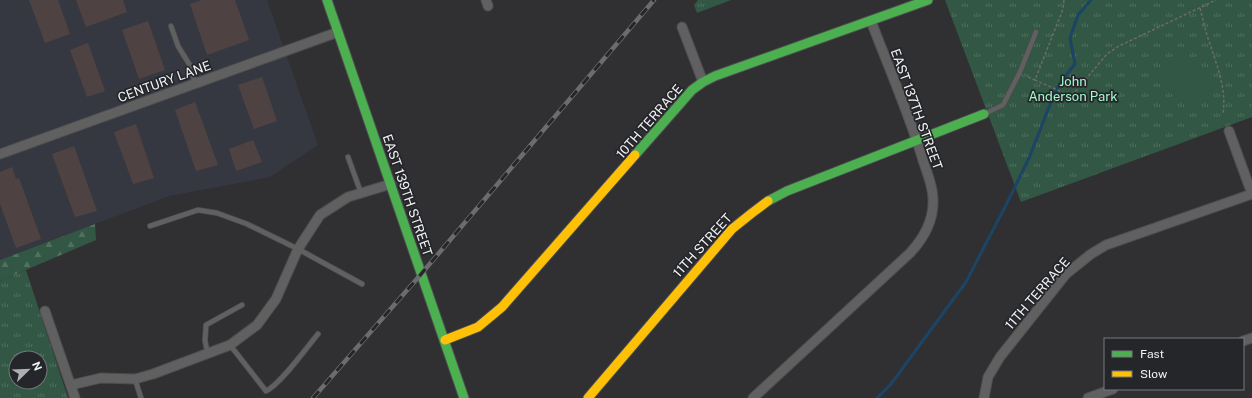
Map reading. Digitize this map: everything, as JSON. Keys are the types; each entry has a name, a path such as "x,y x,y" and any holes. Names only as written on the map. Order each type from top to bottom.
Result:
{"street":[{"name":"EAST 139TH STREET","path":"327,0 464,398"},
{"name":"10TH TERRACE","path":"445,340 482,324 512,298 692,90 703,82 720,74 928,0"},
{"name":"EAST 137TH STREET","path":"753,398 910,253 920,242 930,224 933,199 931,185 917,140 871,21"},
{"path":"682,27 703,82"},
{"name":"CENTURY LANE","path":"0,154 338,32"},
{"name":"11TH STREET","path":"588,398 726,235 744,217 765,202 787,191 984,114"},
{"path":"1229,131 1252,194"},
{"path":"71,385 101,378 135,379 153,374 230,345 257,325 276,298 298,249 320,215 348,196 391,184"},
{"name":"11TH TERRACE","path":"984,398 988,377 1000,357 1066,274 1091,254 1106,245 1252,194"},
{"path":"45,311 76,398"},
{"path":"1088,398 1110,390"}],"lane":[{"path":"171,26 178,46 191,67 195,84"},
{"path":"984,114 1002,104 1020,72 1036,32"},
{"path":"348,157 361,193"},
{"path":"150,226 198,210 217,213 247,224 298,249 362,284"},
{"path":"208,354 205,341 206,325 242,305"},
{"path":"230,345 266,391 281,378 318,334"},
{"path":"135,379 141,398"}],"path":[{"path":"1035,80 1063,9 1064,0"},
{"path":"1028,77 1069,95 1075,92 1107,54 1113,50 1216,0"},
{"path":"1200,8 1208,39 1219,70 1224,99 1223,113"}],"shaded area":[{"path":"0,0 267,0 318,145 270,177 169,196 0,260"}],"green space":[{"path":"698,0 731,0 697,13 694,5"},
{"name":"John Anderson Park","path":"945,0 1252,0 1252,117 1021,202"},
{"path":"1191,59 1213,82 1213,89 1202,97 1180,100 1172,94 1163,79 1173,62"},
{"path":"95,224 96,240 0,281 0,260"},
{"path":"26,270 68,398 0,398 0,281"}],"building":[{"path":"29,0 58,0 70,34 45,43"},
{"path":"76,0 123,0 127,12 86,27"},
{"path":"202,0 235,0 249,40 207,55 190,4"},
{"path":"148,21 165,70 139,79 122,30"},
{"path":"88,43 105,91 87,97 70,50"},
{"path":"262,77 277,121 254,129 238,85"},
{"path":"195,102 218,165 196,171 175,110"},
{"path":"136,124 154,178 133,184 114,132"},
{"path":"253,140 262,162 236,171 229,149"},
{"path":"74,146 97,211 75,217 52,154"},
{"path":"12,167 16,179 19,178 41,239 16,248 0,204 0,172"}],"waterway":[{"path":"877,398 891,384 966,282 1029,158 1053,97 1062,80 1075,64 1070,38 1078,15 1091,0"}],"railway":[{"path":"313,398 422,273 654,0"}],"traffic: fast":[{"path":"327,0 464,398"},
{"path":"635,155 692,90 703,82 715,76 928,0"},
{"path":"768,201 787,191 984,114"}],"traffic: slow":[{"path":"445,340 478,327 502,307 635,155"},
{"path":"588,398 732,229 768,201"}]}
